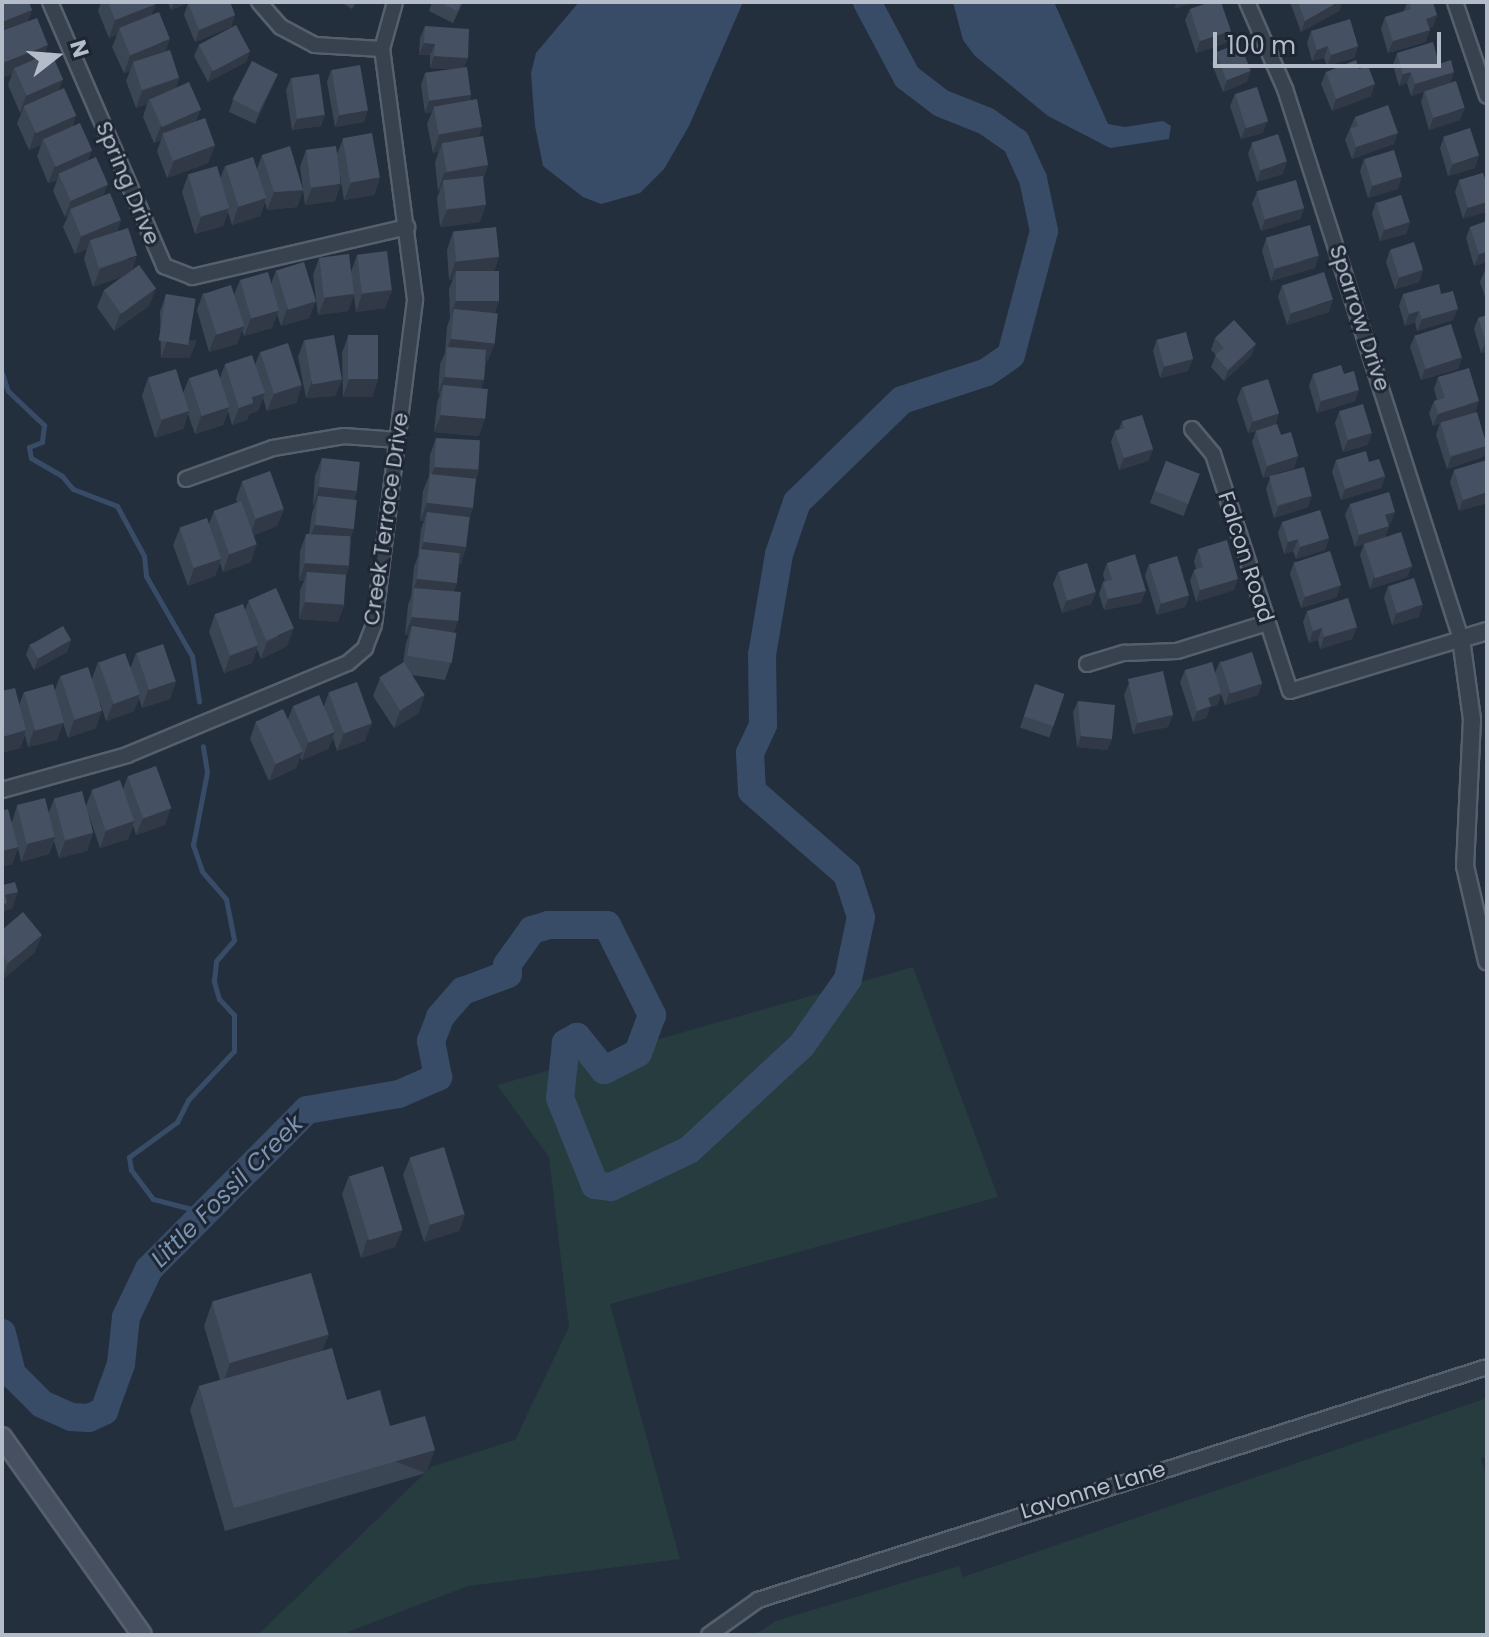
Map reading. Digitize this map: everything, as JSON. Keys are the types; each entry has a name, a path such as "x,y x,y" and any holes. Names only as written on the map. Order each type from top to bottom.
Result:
{"main road":[{"path":"2,1437 142,1635"}],"street":[{"name":"Spring Drive","path":"50,2 164,266 192,277 407,227"},
{"path":"259,2 281,27 315,45 382,49"},
{"name":"Creek Terrace Drive","path":"2,790 127,755 348,663 365,648 374,625 415,299 407,227 388,122 382,49 395,2"},
{"name":"Sparrow Drive","path":"1247,2 1295,119 1461,639"},
{"path":"1455,2 1480,41 1487,96"},
{"name":"Falcon Road","path":"1192,429 1213,454 1290,691 1461,639"},
{"path":"186,479 273,448 344,436 398,440"},
{"path":"1087,664 1124,653 1177,651 1267,623"},
{"path":"1487,631 1461,639 1472,719 1465,866 1487,961"},
{"name":"Lavonne Lane","path":"709,1635 758,1600 1487,1367"}],"green space":[{"path":"913,967 998,1197 610,1304 680,1559 468,1586 340,1635 258,1635 431,1467 515,1440 569,1327 549,1157 497,1085"},
{"path":"1487,1398 1487,1456 1481,1459 1487,1479 1487,1635 754,1635 776,1621 959,1566 963,1577"}],"water":[{"path":"579,2 743,2 689,126 664,169 640,193 601,204 583,197 543,166 535,126 531,73 536,53"},
{"path":"953,2 1054,2 1108,124 1125,127 1163,121 1171,126 1169,139 1110,148 1048,116 975,56 963,40"}],"building":[{"path":"2,2 29,2 32,10 2,22"},
{"path":"108,2 155,2 156,4 115,20"},
{"path":"230,2 235,15 199,30 188,3"},
{"path":"439,2 462,2 457,11"},
{"path":"1210,2 1221,2 1231,31 1200,41 1190,9"},
{"path":"1298,2 1338,2 1305,21"},
{"path":"1409,2 1433,2 1437,15 1426,19 1430,30 1393,41 1385,17 1411,9"},
{"path":"159,12 170,39 130,55 119,28"},
{"path":"37,18 48,45 5,62 2,31"},
{"path":"1350,19 1358,46 1331,55 1328,46 1317,50 1311,31"},
{"path":"236,25 250,51 213,71 199,45"},
{"path":"425,26 469,29 468,58 434,56 435,44 424,43"},
{"path":"1433,42 1439,64 1451,60 1454,72 1415,84 1411,72 1403,74 1397,53"},
{"path":"1240,43 1251,71 1226,80 1216,52"},
{"path":"170,50 179,78 142,90 133,62"},
{"path":"51,52 63,79 27,96 14,68"},
{"path":"1356,60 1359,69 1368,66 1375,84 1336,99 1326,72"},
{"path":"252,61 278,74 258,112 232,99"},
{"path":"360,65 368,110 339,115 331,70"},
{"path":"467,67 471,95 429,101 425,73"},
{"path":"319,74 325,115 297,118 291,78"},
{"path":"1456,81 1465,108 1433,118 1425,91"},
{"path":"189,82 201,109 162,127 150,99"},
{"path":"1257,87 1268,121 1246,128 1235,94"},
{"path":"64,88 76,115 36,133 24,106"},
{"path":"477,99 482,127 439,134 434,107"},
{"path":"1388,105 1398,133 1356,147 1350,129 1358,126 1355,117"},
{"path":"205,118 215,145 173,161 163,133"},
{"path":"80,123 92,150 56,167 43,139"},
{"path":"1470,128 1479,156 1452,164 1443,137"},
{"path":"372,133 380,177 350,183 342,138"},
{"path":"1278,134 1287,162 1260,170 1251,143"},
{"path":"483,136 488,165 447,172 442,143"},
{"path":"290,146 303,190 274,192 262,155"},
{"path":"336,146 341,184 311,187 306,150"},
{"path":"1394,150 1402,177 1373,186 1364,159"},
{"path":"96,157 108,184 71,201 59,174"},
{"path":"253,157 266,198 239,207 225,166"},
{"path":"217,166 229,208 200,217 188,174"},
{"path":"1483,173 1487,202 1468,208 1459,180"},
{"path":"483,176 486,205 446,209 443,180"},
{"path":"1296,180 1304,208 1265,219 1257,191"},
{"path":"110,193 121,220 81,236 70,209"},
{"path":"1401,195 1410,222 1385,230 1376,203"},
{"path":"1487,221 1487,252 1479,254 1470,227"},
{"path":"1310,225 1319,256 1275,268 1266,238"},
{"path":"496,227 499,257 456,261 453,231"},
{"path":"128,228 137,256 99,268 90,240"},
{"path":"1414,242 1423,270 1399,277 1390,250"},
{"path":"387,251 392,290 362,293 357,255"},
{"path":"349,254 354,294 324,297 319,258"},
{"path":"304,262 316,301 288,310 276,270"},
{"path":"139,265 156,288 121,314 104,290"},
{"path":"456,271 499,271 499,301 456,301"},
{"path":"268,272 279,310 251,318 240,280"},
{"path":"1324,272 1333,300 1291,313 1282,286"},
{"path":"1439,284 1441,294 1453,291 1458,309 1422,319 1419,311 1409,314 1403,294"},
{"path":"231,285 244,326 217,335 203,294"},
{"path":"166,294 196,299 188,345 159,340"},
{"path":"454,309 498,314 495,343 451,339"},
{"path":"1487,315 1487,341 1486,342 1478,318"},
{"path":"1234,320 1256,344 1228,370 1215,355 1224,348 1215,338"},
{"path":"1451,324 1462,357 1426,369 1415,336"},
{"path":"1186,332 1193,359 1164,367 1157,340"},
{"path":"334,335 342,379 312,385 304,340"},
{"path":"348,335 378,335 378,379 348,379"},
{"path":"288,343 302,385 274,394 260,352"},
{"path":"447,347 486,350 484,380 445,377"},
{"path":"252,355 265,393 252,397 253,403 239,408 225,364"},
{"path":"1341,365 1344,374 1354,371 1359,390 1321,401 1313,374"},
{"path":"1469,368 1479,401 1438,414 1434,401 1445,398 1438,377"},
{"path":"176,369 189,411 161,420 148,377"},
{"path":"217,369 229,407 202,416 189,378"},
{"path":"1268,379 1279,413 1253,422 1242,387"},
{"path":"443,385 488,389 485,419 440,415"},
{"path":"1363,404 1372,433 1348,440 1339,411"},
{"path":"1477,412 1487,446 1450,456 1440,422"},
{"path":"1142,415 1153,449 1124,458 1115,431 1124,428 1122,421"},
{"path":"1277,424 1281,435 1291,432 1298,456 1267,466 1256,431"},
{"path":"436,438 480,440 478,469 434,467"},
{"path":"1366,451 1369,462 1379,459 1385,476 1345,489 1336,460"},
{"path":"322,458 360,462 357,491 319,487"},
{"path":"1487,460 1487,492 1463,500 1454,470"},
{"path":"1166,461 1200,474 1188,504 1155,491"},
{"path":"1304,467 1312,496 1277,505 1269,476"},
{"path":"270,471 284,509 255,519 242,481"},
{"path":"430,474 476,479 473,508 427,503"},
{"path":"1389,492 1395,512 1385,515 1389,526 1359,535 1350,504"},
{"path":"318,496 357,500 354,529 315,525"},
{"path":"241,501 257,544 229,554 214,511"},
{"path":"1320,510 1329,538 1300,547 1298,539 1288,542 1282,522"},
{"path":"427,512 470,517 466,547 423,542"},
{"path":"207,518 221,559 194,568 180,527"},
{"path":"1401,532 1412,566 1375,578 1364,544"},
{"path":"306,534 350,536 348,565 304,563"},
{"path":"1227,540 1238,579 1200,590 1194,570 1203,567 1198,549"},
{"path":"420,549 460,553 457,583 417,579"},
{"path":"1330,551 1341,585 1305,597 1294,563"},
{"path":"1135,554 1146,591 1108,599 1103,582 1112,580 1107,563"},
{"path":"1177,556 1189,595 1161,604 1149,564"},
{"path":"1087,563 1096,592 1067,600 1058,572"},
{"path":"307,572 346,575 344,605 305,602"},
{"path":"1414,578 1423,605 1397,613 1388,586"},
{"path":"276,588 294,628 266,640 249,600"},
{"path":"414,588 461,592 458,621 411,617"},
{"path":"1348,598 1357,627 1324,637 1322,628 1313,631 1307,611"},
{"path":"243,604 258,645 230,656 215,614"},
{"path":"63,626 71,640 38,659 30,645"},
{"path":"412,626 456,633 452,663 407,656"},
{"path":"163,644 176,681 149,690 137,653"},
{"path":"1252,652 1262,683 1231,694 1221,662"},
{"path":"125,653 140,694 114,704 99,663"},
{"path":"404,662 425,695 400,710 379,677"},
{"path":"1212,662 1221,693 1208,698 1211,706 1197,711 1185,670"},
{"path":"88,667 102,711 75,720 60,676"},
{"path":"1163,671 1173,715 1138,723 1128,679"},
{"path":"357,682 372,723 344,734 329,692"},
{"path":"53,684 64,722 35,731 24,692"},
{"path":"1035,684 1064,694 1053,726 1024,716"},
{"path":"15,688 26,730 2,737 2,691"},
{"path":"319,695 335,732 309,743 293,706"},
{"path":"1078,701 1115,705 1112,739 1081,736"},
{"path":"283,709 303,752 276,764 256,722"},
{"path":"156,766 171,808 143,819 128,776"},
{"path":"120,780 134,821 106,830 92,790"},
{"path":"82,791 93,833 65,840 54,799"},
{"path":"45,798 55,837 27,844 17,805"},
{"path":"8,809 18,847 2,851 2,811"},
{"path":"2,882 3,885 15,882 18,892 5,895 7,903 2,905"},
{"path":"23,912 42,935 8,963 2,955 2,930"},
{"path":"444,1147 464,1214 430,1224 410,1158"},
{"path":"383,1166 403,1230 369,1240 350,1176"},
{"path":"311,1273 329,1335 230,1363 212,1301"},
{"path":"332,1348 347,1400 380,1390 390,1426 425,1416 435,1450 234,1508 199,1386"}],"waterway":[{"name":"Little Fossil Creek","path":"2,1333 12,1374 42,1404 71,1417 89,1418 104,1411 121,1364 126,1317 149,1269 307,1110 399,1094 438,1077 431,1041 440,1017 463,991 508,974 507,965 532,930 548,925 607,925 652,1015 638,1053 604,1070 577,1037 566,1043 560,1098 595,1185 611,1187 689,1150 802,1045 848,979 861,917 847,874 752,791 750,753 763,725 762,655 779,554 797,502 902,400 987,372 1011,355 1044,231 1033,179 1016,142 986,121 941,103 907,77 867,2"},
{"path":"2,373 8,391 44,425 42,442 29,447 31,458 62,476 73,489 117,506 144,556 146,576 192,656 199,701"},
{"path":"203,746 207,772 193,845 202,871 226,899 234,940 216,961 214,981 219,999 234,1015 234,1051 188,1100 177,1122 129,1157 131,1170 153,1199 203,1212"}]}
